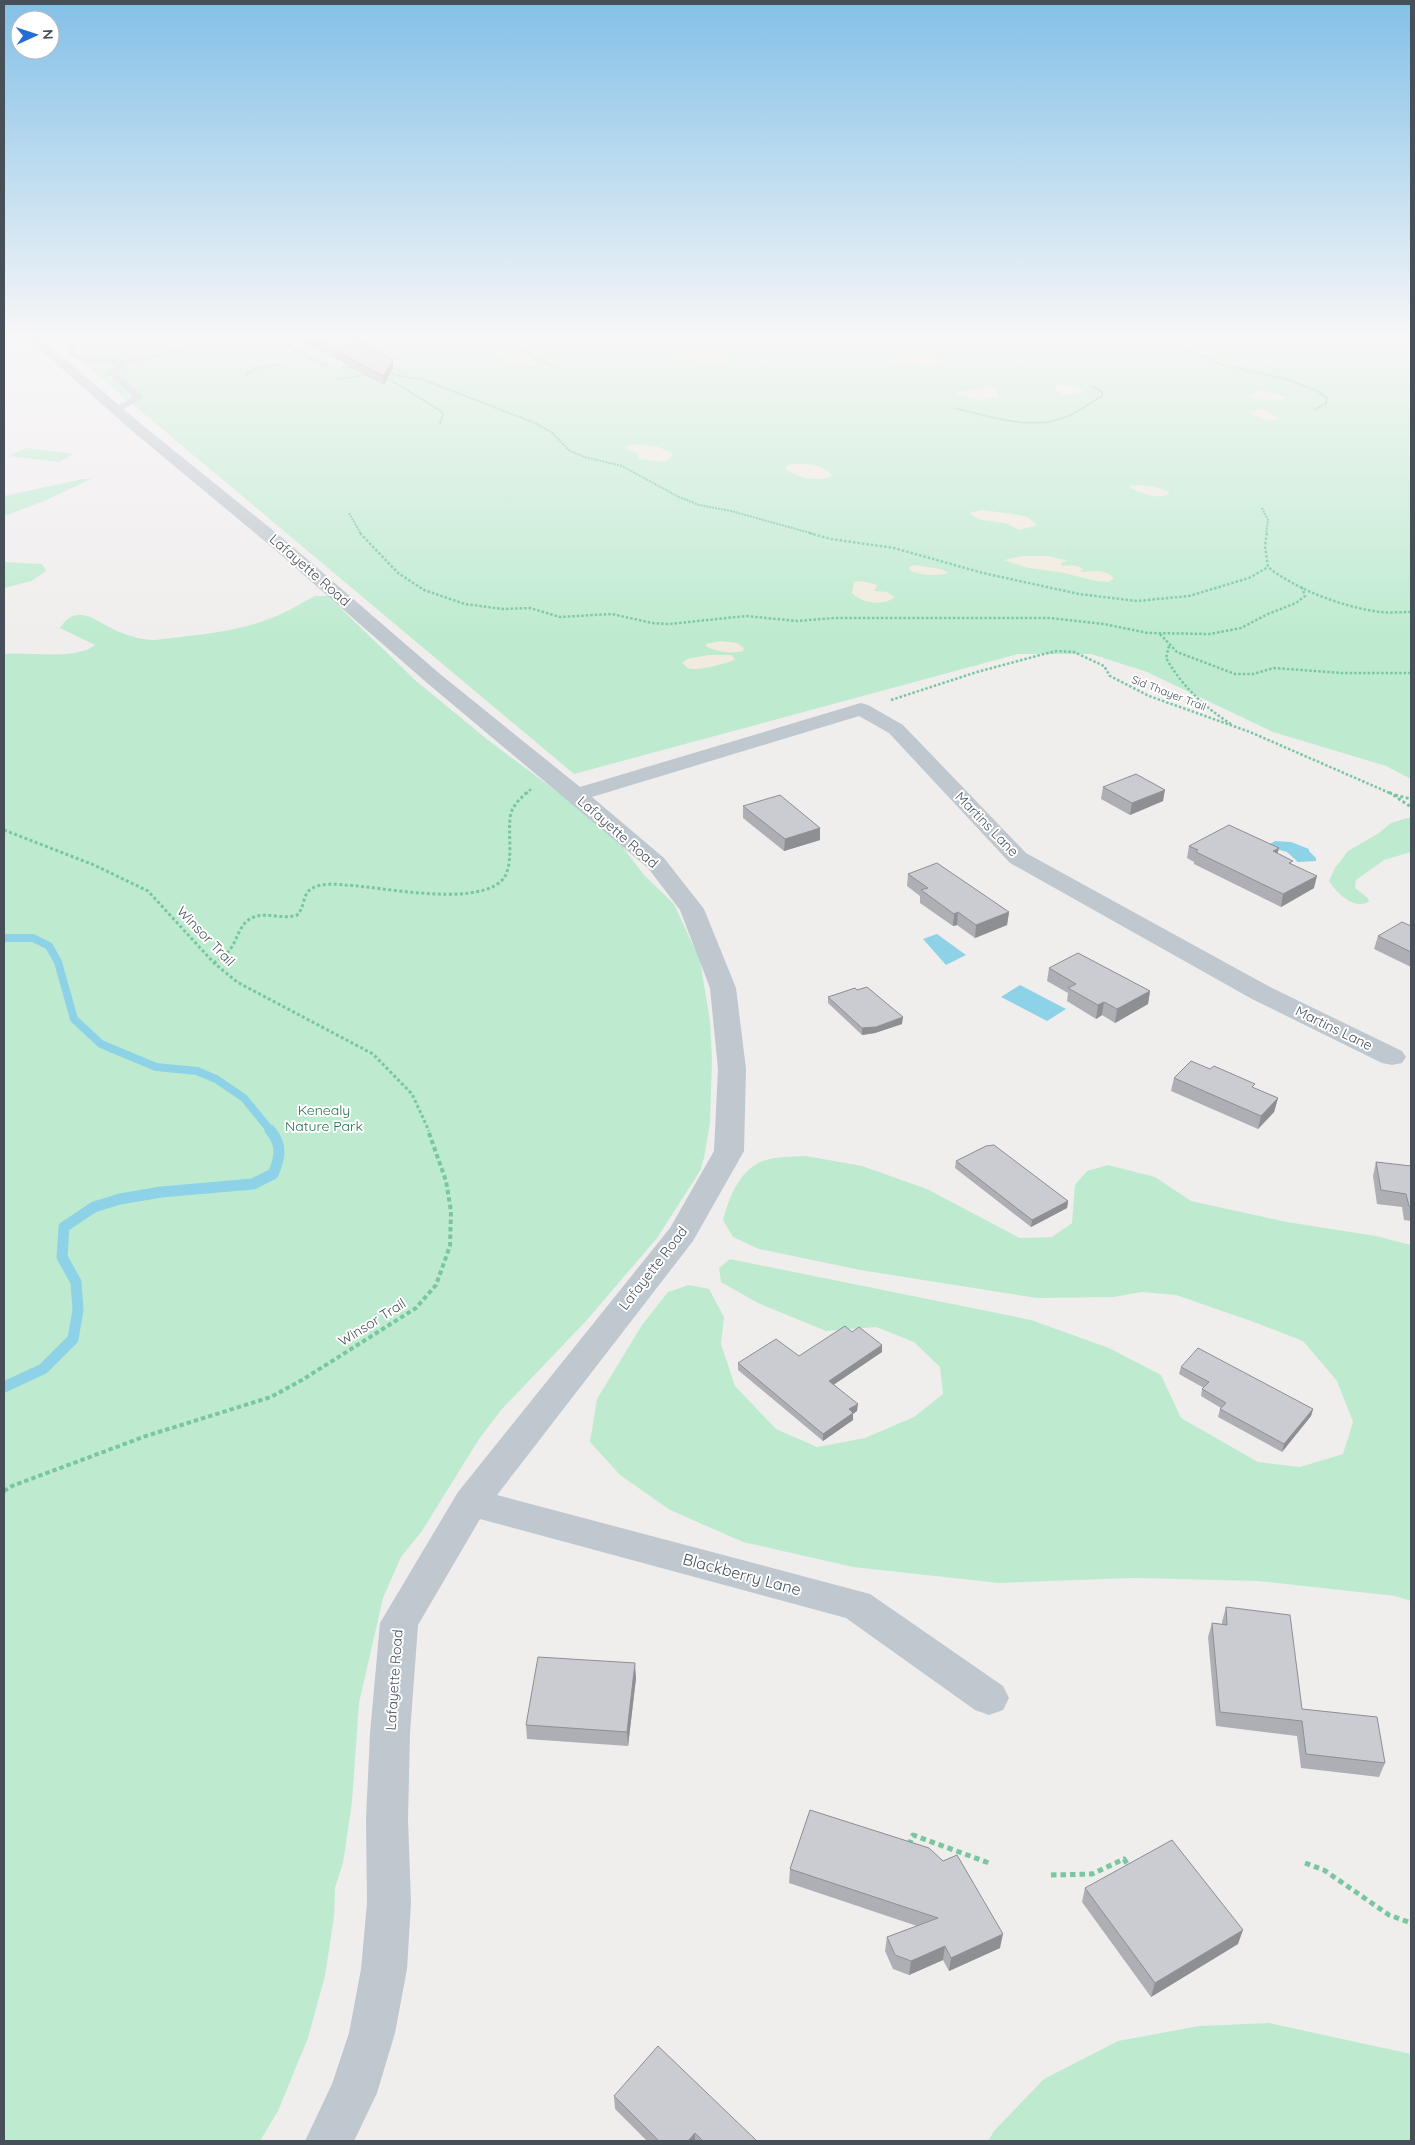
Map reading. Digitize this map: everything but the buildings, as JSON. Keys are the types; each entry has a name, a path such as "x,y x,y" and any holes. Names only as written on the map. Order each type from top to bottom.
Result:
{"street":[{"name":"Lafayette Road","path":"148,435 265,531 433,678 656,864 692,909 723,988 732,1069 729,1151 682,1234 471,1502 399,1623 390,1733 387,1819 389,1903 384,1969 372,2033 353,2093 329,2141"},
{"path":"565,787 861,709"},
{"name":"Martins Lane","path":"861,709 896,729 1018,858 1261,993 1392,1056"},
{"name":"Blackberry Lane","path":"471,1502 857,1605 989,1698"}],"path":[{"path":"554,435 570,451 634,471 678,496 699,505 731,511 831,539 894,548 1020,582 1110,599 1158,600 1197,594 1249,578 1268,567"},
{"path":"1262,508 1268,520 1265,546 1268,567 1277,574 1332,601 1380,612 1411,612"},
{"path":"349,513 362,536 382,554 398,573 424,590 465,604 485,608 530,608 566,618 612,614 652,623 669,624 760,616 797,622 834,618 1049,618 1104,624 1160,634 1210,634 1241,628 1268,614 1296,603 1306,596 1301,586"},
{"path":"1160,634 1169,646 1177,652 1191,659 1236,674 1253,674 1274,668 1342,673 1411,673"},
{"path":"1169,646 1166,658 1184,686 1215,714 1239,728"},
{"name":"Sid Thayer Trail","path":"861,709 977,672 1056,651 1074,652 1104,666 1110,676 1149,696 1239,728 1351,774 1393,794 1411,807"},
{"path":"214,963 228,951 247,919 259,915 290,917 297,915 303,908 303,898 309,890 316,886 336,884 433,893 483,892 501,882 508,865 509,823 515,805 532,789 565,787"},
{"path":"1393,794 1411,799"},
{"name":"Winsor Trail","path":"4,830 86,862 148,891 214,963 237,982 373,1054 412,1094 434,1143 446,1181 451,1211 450,1246 436,1285 416,1308 302,1380 271,1396 146,1436 12,1486 4,1491"},
{"path":"908,1848 913,1835 989,1863"},
{"path":"1051,1875 1092,1874 1124,1859 1133,1873"},
{"path":"1305,1863 1324,1870 1388,1915 1411,1924"}],"green space":[{"path":"169,435 1411,435 1411,779 1386,766 1273,732 1147,672 1091,654 1018,654 574,774"},
{"path":"25,448 74,454 59,462 9,456"},
{"path":"83,479 91,479 44,501 4,516 4,496"},
{"path":"4,562 42,564 46,571 31,581 4,588"},
{"name":"Kenealy Nature Park","path":"315,596 328,596 416,681 488,740 580,809 621,845 644,875 674,904 700,960 710,1021 712,1060 710,1123 704,1158 700,1171 657,1238 586,1321 502,1409 479,1439 422,1531 401,1557 383,1598 359,1703 352,1802 343,1863 335,1888 334,1917 325,1976 308,2038 278,2111 260,2141 4,2141 4,654 64,654 87,650 95,645 60,628 73,616 87,616 126,635 155,640 215,633 245,627 279,615"},
{"path":"1411,818 1411,852 1384,860 1356,880 1355,888 1368,898 1369,902 1357,904 1341,895 1329,881 1335,868 1348,851 1379,833 1391,823"},
{"path":"806,1156 862,1166 927,1189 1020,1238 1052,1237 1072,1223 1075,1185 1087,1171 1108,1165 1155,1177 1191,1201 1287,1222 1376,1236 1411,1245 1411,1601 1395,1596 1258,1581 1134,1578 999,1583 853,1567 743,1542 670,1510 620,1475 590,1442 597,1399 642,1325 668,1292 689,1285 709,1289 724,1317 721,1344 735,1386 776,1429 817,1447 865,1438 914,1417 943,1394 940,1367 914,1342 876,1327 826,1331 758,1303 721,1282 719,1268 730,1259 1031,1320 1109,1348 1161,1375 1181,1418 1258,1462 1300,1467 1343,1454 1353,1422 1337,1381 1303,1341 1251,1321 1176,1295 1142,1292 1114,1297 1037,1298 860,1270 759,1249 733,1237 723,1220 732,1194 747,1171 768,1159"},
{"path":"1269,2023 1411,2054 1411,2141 988,2141 994,2131 1044,2079 1118,2041 1199,2026"}],"sand":[{"path":"632,444 658,447 672,453 672,456 665,462 639,459 637,453 625,448"},
{"path":"791,464 818,466 832,475 821,479 802,477 785,468"},
{"path":"1129,486 1155,487 1169,492 1169,494 1165,496 1148,495"},
{"path":"982,510 1027,517 1037,525 1020,530 1005,523 981,520 968,513"},
{"path":"1023,556 1048,556 1065,560 1061,565 1078,566 1083,569 1081,571 1083,572 1103,572 1114,578 1109,582 1097,581 1059,572 1028,568 1004,560"},
{"path":"914,565 941,569 949,573 935,575 918,573 910,570 909,567"},
{"path":"862,581 877,585 874,591 887,592 895,597 879,603 861,600 852,593 854,582"},
{"path":"720,641 737,643 744,648 743,651 724,652 706,646 706,644"},
{"path":"709,655 731,655 735,659 696,669 689,668 682,663 687,659"}],"water":[{"path":"1275,841 1291,842 1309,849 1316,858 1316,861 1298,862 1287,852 1272,848 1270,844"},
{"path":"937,934 966,955 946,965 923,939"},
{"path":"1020,985 1066,1009 1047,1021 1001,997"}],"waterway":[{"path":"4,938 33,938 49,946 58,962 74,1019 101,1044 156,1067 197,1071 216,1079 244,1098 271,1131"},
{"path":"4,1387 43,1369 73,1339 78,1310 76,1282 62,1257 64,1227 94,1207 120,1199 161,1192 253,1184 273,1174 279,1157 279,1146 270,1130"}]}
